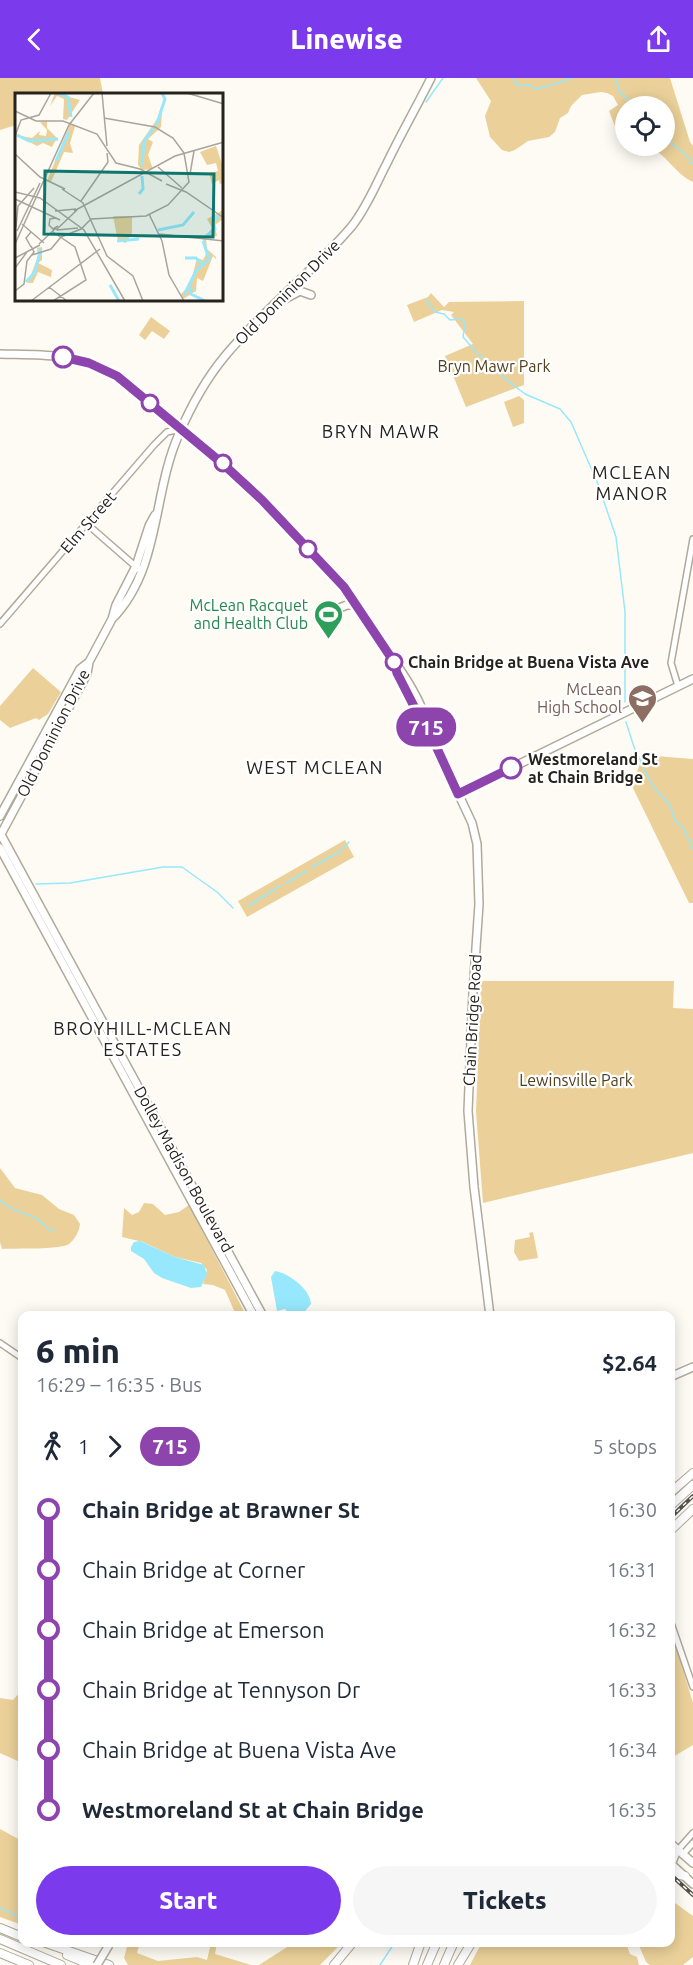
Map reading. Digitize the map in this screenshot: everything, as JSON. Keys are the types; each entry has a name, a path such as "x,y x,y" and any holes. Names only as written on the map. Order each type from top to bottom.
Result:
{"highway":[{"path":"675,1489 693,1473"},
{"path":"675,1501 693,1485"},
{"path":"675,1526 693,1509"},
{"path":"675,1870 685,1876"},
{"path":"0,1928 18,1935"},
{"path":"0,1938 18,1946"},
{"path":"20,1947 61,1965"},
{"path":"48,1947 91,1965"},
{"path":"57,1947 109,1965"},
{"path":"333,1965 350,1947"},
{"path":"413,1965 419,1947"},
{"path":"427,1965 435,1947"},
{"path":"444,1965 452,1947"},
{"path":"458,1965 467,1947"},
{"path":"0,1953 21,1965"},
{"path":"0,1953 29,1965"}],"main road":[{"name":"Old Dominion Drive","path":"0,834 87,674 89,662 112,619 116,605 139,569 149,526 157,512 175,444 212,374 238,342 358,218 431,78"},
{"path":"273,306 297,292 306,292 311,295"},
{"name":"Chain Bridge Road","path":"0,354 64,357 94,365 120,379 262,500 344,587 394,662 404,673 414,692 427,719 430,733 473,826 477,847 478,916 468,1111 474,1187 489,1311"},
{"path":"324,614 347,605 357,605"},
{"name":"Old Dominion Drive","path":"1,814 80,669 89,662"},
{"path":"458,794 693,679"},
{"name":"Dolley Madison Boulevard","path":"0,834 261,1311"},
{"name":"Dolley Madison Boulevard","path":"0,848 4,860 251,1311"},
{"path":"675,1375 693,1367"},
{"path":"675,1848 693,1863"},
{"path":"675,1860 680,1852"},
{"path":"685,1876 693,1884"},
{"path":"97,1965 108,1947"}],"street":[{"name":"Elm Street","path":"0,624 159,439 167,432 181,429"},
{"path":"87,524 139,569"},
{"path":"678,686 671,663 693,539"},
{"path":"0,1343 18,1355"},
{"path":"675,1635 693,1687"},
{"path":"680,1852 693,1833"},
{"path":"680,1852 693,1843"}],"green space":[{"path":"0,78 100,78 103,93 15,93 15,125 0,130"},
{"path":"476,78 670,78 693,146 693,182 681,174 663,156 675,156 675,96 615,96 615,100 613,96 601,92 582,95 571,106 568,113 560,118 555,132 549,137 528,141 509,152 502,150 490,137 485,116 491,101"},
{"path":"615,107 615,126 609,111"},
{"name":"Bryn Mawr Park","path":"431,293 444,307 449,302 524,301 524,385 466,407 445,356 473,344 451,315 454,312 442,310 414,322 407,305 428,297"},
{"path":"151,317 170,331 164,339 152,331 145,340 139,335"},
{"path":"519,396 524,400 524,423 513,427 504,402"},
{"path":"33,668 61,692 48,714 39,720 36,718 10,728 0,720 0,706"},
{"path":"643,755 693,759 693,903 689,903 632,786"},
{"path":"345,840 354,857 247,917 238,901"},
{"name":"Lewinsville Park","path":"481,981 674,981 673,1008 693,1009 693,1153 483,1203 476,1112"},
{"path":"0,1168 15,1188 42,1195 59,1209 74,1215 80,1224 78,1233 69,1244 57,1247 2,1249 0,1242"},
{"path":"144,1203 153,1204 165,1215 179,1212 189,1205 244,1311 234,1311 225,1290 203,1284 207,1270 201,1263 175,1257 143,1242 122,1237 124,1208 132,1215 139,1212"},
{"path":"533,1232 538,1258 519,1261 514,1252 515,1240 530,1237 529,1233"},
{"path":"675,1646 693,1703 693,1745 675,1756"},
{"path":"18,1694 18,1761 0,1753 0,1698 13,1700"},
{"path":"0,1829 18,1839 18,1924 0,1917"},
{"path":"675,1903 693,1916 693,1957 683,1965 650,1965 646,1962 640,1947 675,1947"},
{"path":"127,1947 139,1947 137,1953 158,1961 197,1957 207,1960 210,1947 216,1947 215,1954 251,1965 128,1965 124,1958"},
{"path":"287,1947 338,1947 320,1965 259,1965"},
{"path":"479,1947 627,1947 630,1954 637,1957 639,1965 470,1965"}],"water":[{"path":"140,1241 175,1257 204,1265 207,1274 201,1287 191,1288 154,1273 144,1259 131,1251 134,1242"},
{"path":"275,1271 281,1272 303,1288 311,1304 305,1311 285,1309 277,1311 271,1277"}],"waterway":[{"path":"426,102 443,78"},
{"path":"512,78 519,86 530,85 535,89 572,78"},
{"path":"616,78 619,91 624,96"},
{"path":"675,146 693,164"},
{"path":"426,300 435,312 444,314 450,320 461,319 465,323 463,337 504,378 525,394 560,409 571,422 598,484 616,537 625,612 625,702"},
{"path":"626,722 634,747 653,787 670,805 675,821 683,828 693,849"},
{"path":"312,867 339,852 349,842"},
{"path":"36,884 70,883 163,867 182,867 217,892 233,908"},
{"path":"286,883 307,871"},
{"path":"248,906 280,886"},
{"path":"0,1200 12,1208 37,1218 54,1231"},
{"path":"0,1908 18,1916"},
{"path":"380,1965 392,1947"}],"railway":[{"path":"675,1513 693,1496"},
{"path":"675,1879 693,1895"}],"bus line":[{"name":"715","path":"63,357 89,363 117,376 189,434 262,500 344,587 394,662 397,673 430,733 458,794 511,768"}],"place":[{"name":"McLean Racquet and Health Club","path":"329,640"},
{"name":"Chain Bridge at Buena Vista Ave","path":"394,662"},
{"name":"McLean High School","path":"643,724"},
{"name":"Westmoreland St at Chain Bridge","path":"511,768"}],"district":[{"name":"BRYN MAWR","path":"381,432"},
{"name":"MCLEAN MANOR","path":"632,483"},
{"name":"WEST MCLEAN","path":"315,768"},
{"name":"BROYHILL-MCLEAN ESTATES","path":"143,1039"}]}
